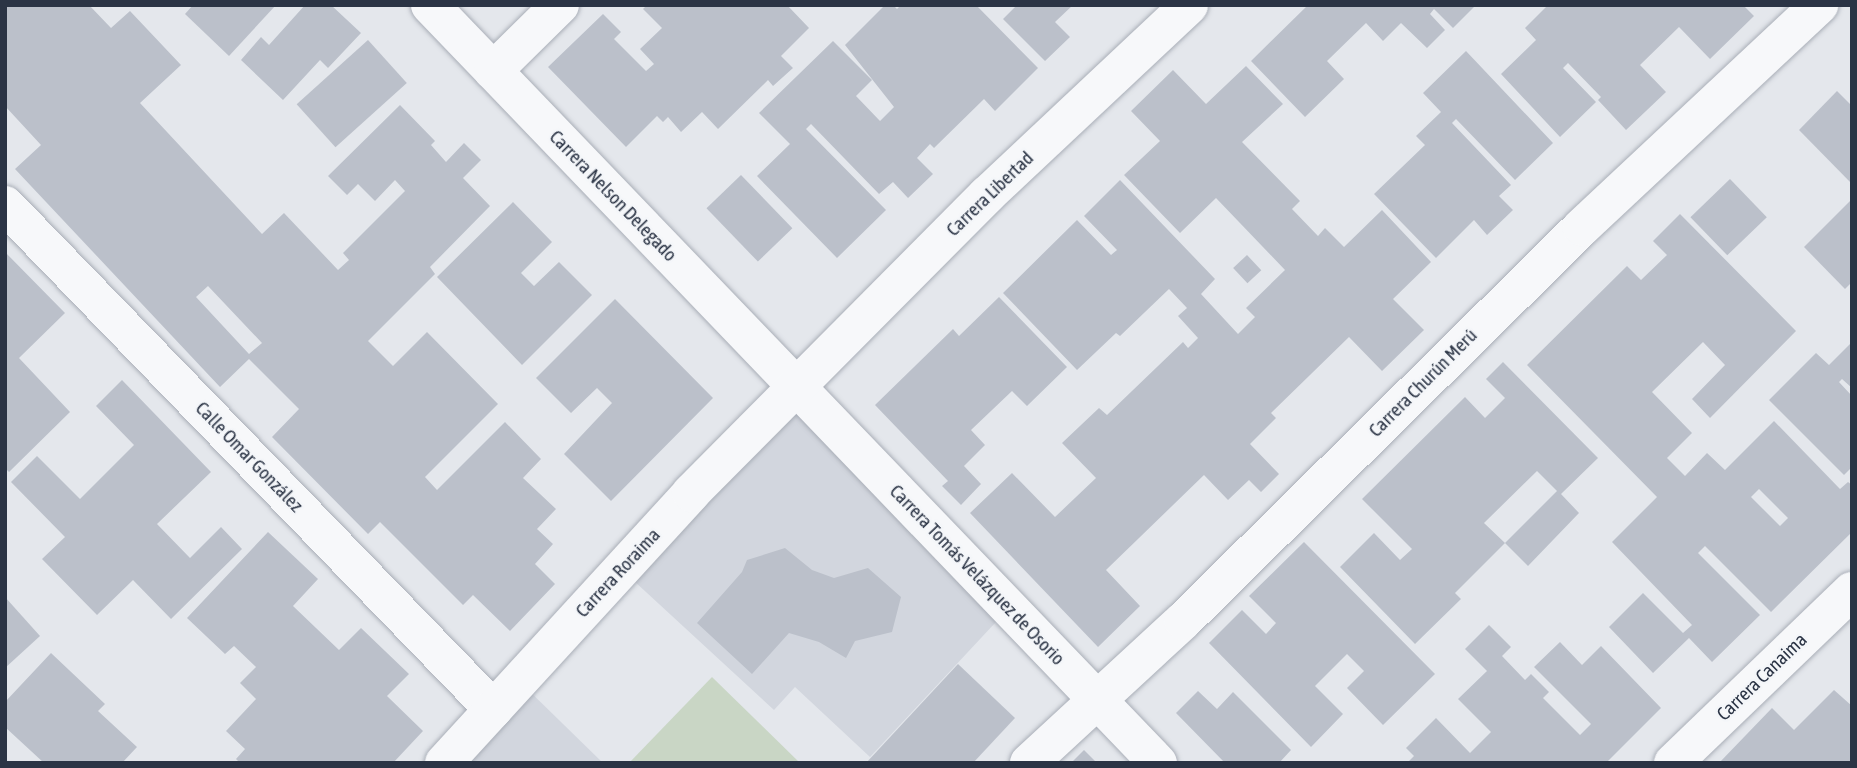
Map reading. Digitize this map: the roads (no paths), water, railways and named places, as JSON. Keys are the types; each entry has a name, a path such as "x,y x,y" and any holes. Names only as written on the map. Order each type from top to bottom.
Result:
{"street":[{"name":"Carrera Nelson Delegado","path":"430,5 796,387"},
{"path":"493,71 561,5"},
{"name":"Carrera Libertad","path":"796,387 988,195 1189,5"},
{"name":"Carrera Churún Merú","path":"1029,763 1183,621 1582,227 1819,5"},
{"name":"Calle Omar González","path":"5,205 493,709"},
{"name":"Carrera Tomás Velázquez de Osorio","path":"796,387 1158,763"},
{"name":"Carrera Roraima","path":"444,763 691,493 796,387"},
{"name":"Carrera Canaima","path":"1672,763 1852,591"}]}
